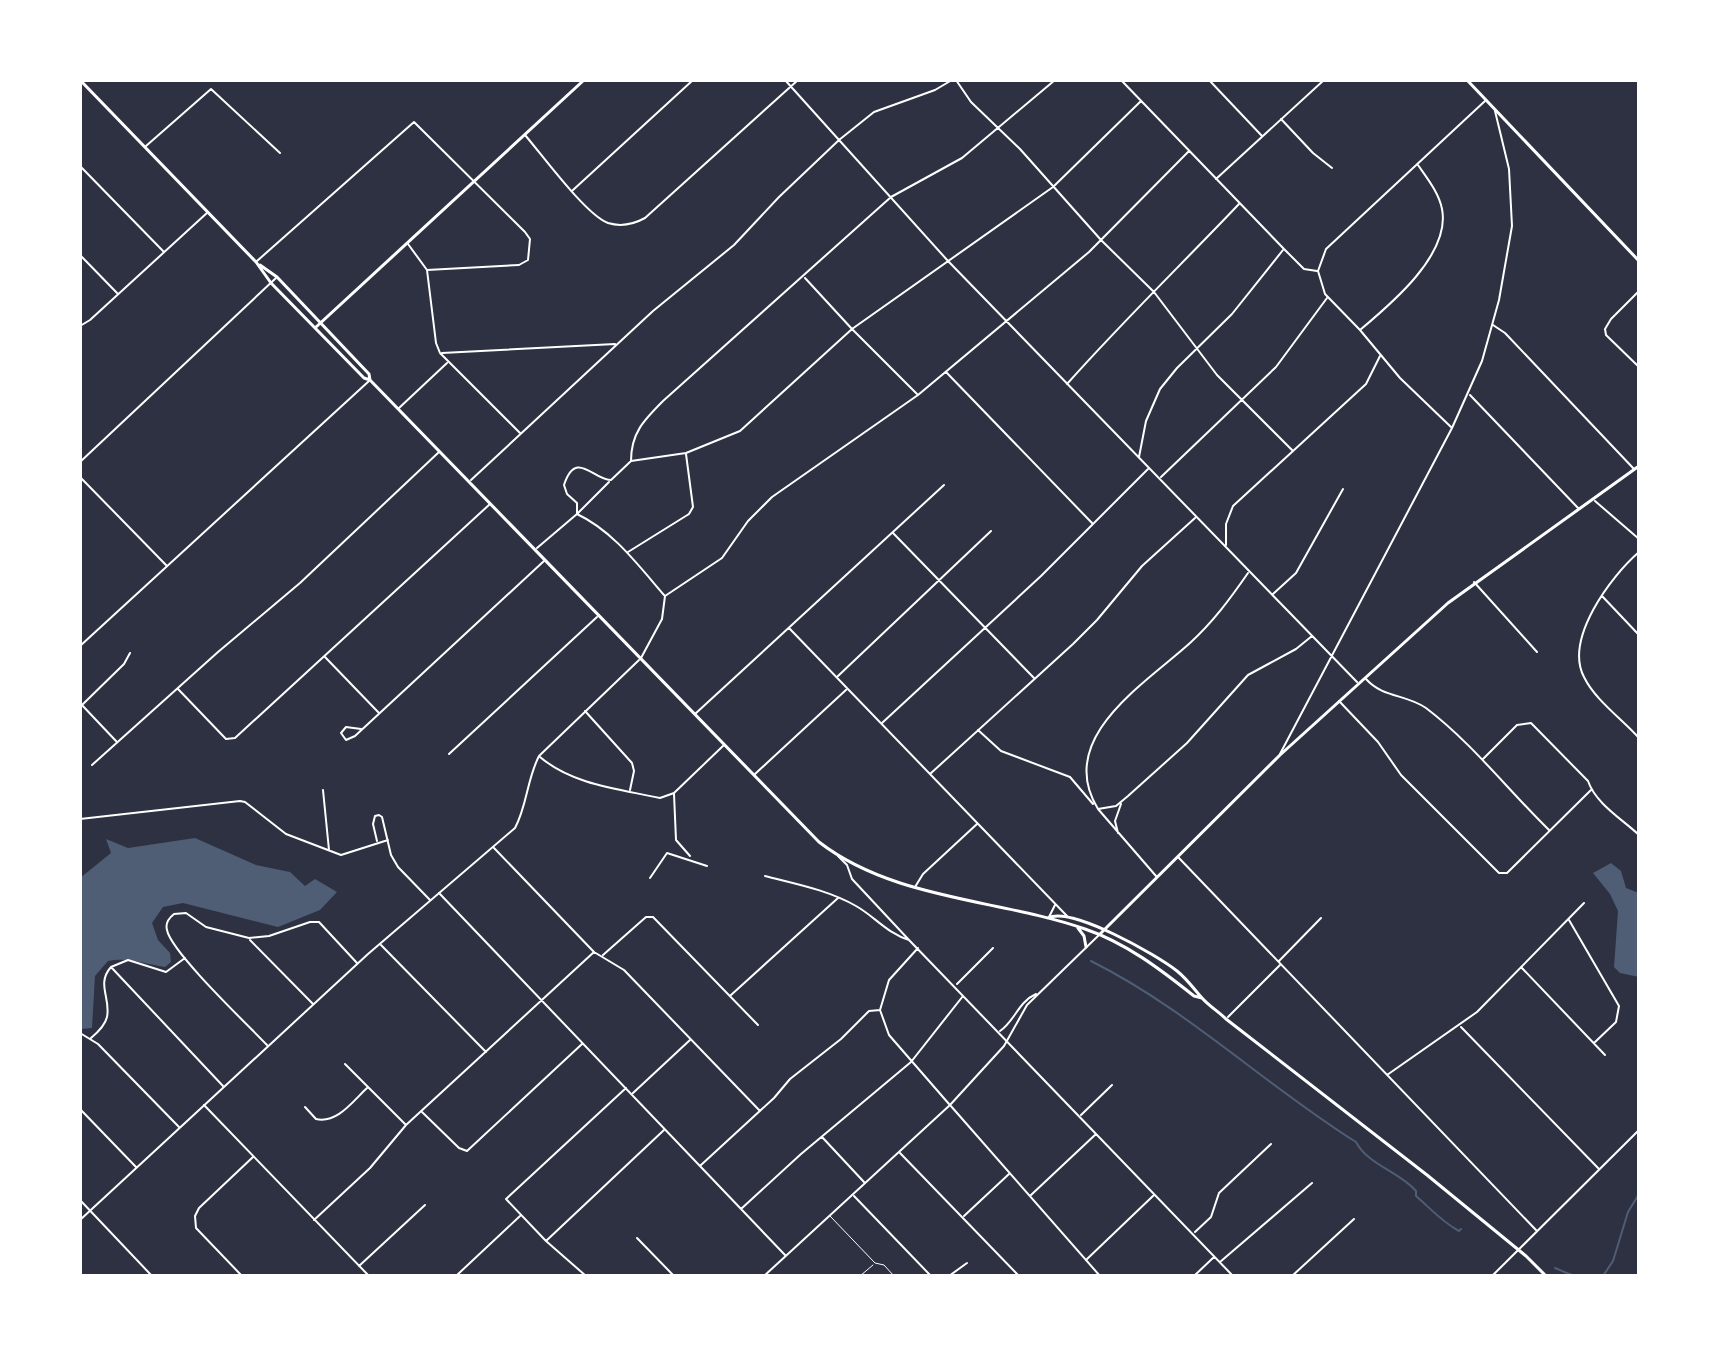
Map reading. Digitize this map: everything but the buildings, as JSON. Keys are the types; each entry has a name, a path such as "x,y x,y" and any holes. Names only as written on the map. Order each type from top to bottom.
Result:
{"main road":[{"path":"80,80 209,211 271,283 440,451 811,835 834,852 915,887 1048,918 1100,934 1127,948 1194,996 1202,998"},
{"path":"315,328 584,80"},
{"path":"1467,80 1639,261"},
{"path":"256,262 277,277 369,374 370,380"},
{"path":"1100,934 1280,755 1474,582 1637,468"},
{"path":"1048,918 1054,915 1104,930 1157,957 1178,972 1226,1019 1519,1250 1546,1276"},
{"path":"1075,926 1084,936 1086,947"}],"street":[{"path":"573,190 693,80"},
{"path":"785,80 948,261 1358,683"},
{"path":"525,135 599,218 621,225 645,218 798,80"},
{"path":"469,482 653,311 734,245 839,140 874,112 954,80 1101,240 1154,292 1197,350 1292,450"},
{"path":"631,461 633,440 642,422 803,276 891,197 962,158 1055,80"},
{"path":"1121,80 1304,269 1318,271"},
{"path":"1209,80 1263,137"},
{"path":"1216,179 1324,80"},
{"path":"146,146 211,89 280,153"},
{"path":"1452,428 1400,378 1328,297 1321,287 1318,271 1326,249 1486,100"},
{"path":"535,550 631,461 686,453 740,431 852,329 1053,187 1141,101"},
{"path":"1280,755 1452,428 1493,325 1512,226 1509,169 1495,110"},
{"path":"1281,119 1332,168"},
{"path":"256,262 412,123 417,123 529,235 531,253 528,260 519,265 427,270"},
{"path":"80,1220 380,943 515,828 539,756 640,659 662,619 665,596 722,558 748,521 772,497 918,395 1101,240 1189,151"},
{"path":"1360,330 1412,282 1429,259 1438,239 1442,208 1418,164"},
{"path":"80,166 164,253"},
{"path":"1067,384 1121,324 1240,203"},
{"path":"80,326 209,211"},
{"path":"407,243 427,270 436,343 440,353 521,434"},
{"path":"1139,458 1146,421 1169,377 1232,314 1284,249"},
{"path":"80,255 118,295"},
{"path":"803,276 918,395"},
{"path":"80,462 277,277"},
{"path":"1639,291 1605,329 1606,335 1639,367"},
{"path":"1159,479 1276,367 1328,297"},
{"path":"1493,325 1505,333 1637,468"},
{"path":"440,353 617,344"},
{"path":"1225,547 1226,524 1233,506 1366,384 1381,355"},
{"path":"398,409 448,362"},
{"path":"946,371 1093,524"},
{"path":"80,646 370,380"},
{"path":"1468,394 1580,510"},
{"path":"92,765 300,583 440,451"},
{"path":"627,553 689,514 693,507 686,453"},
{"path":"577,514 577,503 567,494 564,485 571,472 578,467 586,468 609,481"},
{"path":"882,723 986,628 1149,469"},
{"path":"80,477 167,566"},
{"path":"694,715 944,485"},
{"path":"1272,595 1296,573 1343,489"},
{"path":"1594,500 1639,539"},
{"path":"177,688 230,740 235,738 490,504"},
{"path":"577,514 596,523 665,596"},
{"path":"930,774 1097,620 1142,566 1196,517"},
{"path":"837,677 991,531"},
{"path":"893,533 1035,678"},
{"path":"1639,552 1602,596 1581,640 1580,665 1589,685 1639,738"},
{"path":"361,729 346,727 341,733 349,741 544,560"},
{"path":"1098,809 1087,780 1088,761 1095,737 1111,711 1212,622 1249,572"},
{"path":"1474,582 1537,652"},
{"path":"1602,596 1639,635"},
{"path":"449,754 598,616"},
{"path":"789,628 1068,918"},
{"path":"1098,809 1116,806 1123,801 1187,743 1248,675 1296,649 1312,636"},
{"path":"117,742 81,704 124,664 130,653"},
{"path":"324,656 380,714"},
{"path":"1365,677 1382,692 1424,707 1482,760 1550,831"},
{"path":"753,775 848,688"},
{"path":"1339,701 1378,742 1401,775 1499,873 1505,874 1591,790"},
{"path":"585,711 632,763 634,771 630,791"},
{"path":"1482,760 1517,725 1525,722 1535,726 1588,781 1591,790 1639,835"},
{"path":"978,730 1001,751 1070,777 1157,877"},
{"path":"539,756 559,772 573,778 660,798 674,793 724,745"},
{"path":"323,790 330,851"},
{"path":"674,793 676,840 690,856"},
{"path":"80,819 240,801 286,834 330,851 348,855 388,840"},
{"path":"1120,837 1115,821 1123,801"},
{"path":"377,842 373,824 378,815 382,817 391,855 398,867 430,900"},
{"path":"915,887 923,874 978,823"},
{"path":"493,847 594,952 624,970 760,1111"},
{"path":"834,852 847,865 855,883 1233,1276"},
{"path":"650,878 667,853 707,866"},
{"path":"1178,857 1537,1231"},
{"path":"765,876 823,891 856,906 899,937 909,940"},
{"path":"439,893 786,1256"},
{"path":"731,996 838,898"},
{"path":"1048,918 1056,903"},
{"path":"1387,1075 1477,1012 1584,903"},
{"path":"268,1046 185,958 167,930 169,919 179,912 186,913 206,927 249,938 269,936 310,922 319,922 358,963"},
{"path":"602,956 646,917 657,919 758,1025"},
{"path":"1226,1019 1321,918"},
{"path":"1569,920 1619,1006 1616,1022 1594,1043"},
{"path":"765,1276 950,1105 992,1061 1008,1040 1027,1005 1100,934"},
{"path":"249,938 314,1004"},
{"path":"380,943 486,1053"},
{"path":"919,947 889,980 880,1010 889,1035 1100,1276"},
{"path":"956,986 993,948"},
{"path":"314,1220 370,1168 406,1125 594,952"},
{"path":"91,1038 107,1017 102,982 111,967 128,960 166,972 185,958"},
{"path":"111,967 224,1086"},
{"path":"1521,967 1605,1055"},
{"path":"1000,1031 1023,1002 1038,994"},
{"path":"741,1209 911,1062 964,995"},
{"path":"700,1166 790,1079 841,1039 869,1011 880,1010"},
{"path":"1460,1026 1600,1169"},
{"path":"80,1033 91,1038 180,1127"},
{"path":"632,1094 691,1039"},
{"path":"422,1111 459,1148 465,1151 470,1149 583,1043"},
{"path":"345,1064 406,1125"},
{"path":"1080,1115 1112,1085"},
{"path":"305,1107 322,1121 335,1117 368,1087"},
{"path":"586,1276 507,1202 507,1197 626,1088"},
{"path":"204,1105 369,1276"},
{"path":"80,1109 136,1168"},
{"path":"546,1241 665,1129"},
{"path":"1492,1276 1639,1130"},
{"path":"1030,1196 1097,1134"},
{"path":"822,1136 865,1183"},
{"path":"1193,1234 1211,1217 1219,1193 1271,1144"},
{"path":"899,1152 1019,1276"},
{"path":"242,1276 196,1228 195,1218 199,1208 253,1157"},
{"path":"963,1217 1010,1173"},
{"path":"1220,1262 1312,1183"},
{"path":"1085,1261 1155,1194"},
{"path":"853,1195 931,1276"},
{"path":"80,1200 152,1276"},
{"path":"359,1266 425,1205"},
{"path":"456,1276 521,1215"},
{"path":"1292,1276 1354,1219"},
{"path":"637,1238 674,1276"},
{"path":"1194,1276 1215,1256"},
{"path":"949,1276 967,1263"}],"lane":[{"path":"830,1216 875,1263 884,1265 894,1276"},
{"path":"860,1276 875,1263"}],"water":[{"path":"195,838 256,865 290,872 305,886 315,879 337,892 320,910 278,927 183,903 163,907 152,923 158,940 170,953 171,962 165,967 130,960 108,961 95,976 92,1028 81,1029 80,878 111,853 106,839 128,848"},
{"path":"1611,863 1621,871 1626,888 1639,893 1639,977 1620,973 1614,967 1618,911 1610,894 1593,873"}],"waterway":[{"path":"1091,961 1193,1024 1356,1142 1368,1157 1409,1184 1416,1191 1416,1196 1442,1219 1459,1231 1461,1229"},
{"path":"1603,1276 1613,1261 1628,1212 1639,1194"},
{"path":"1555,1268 1574,1276"}]}
